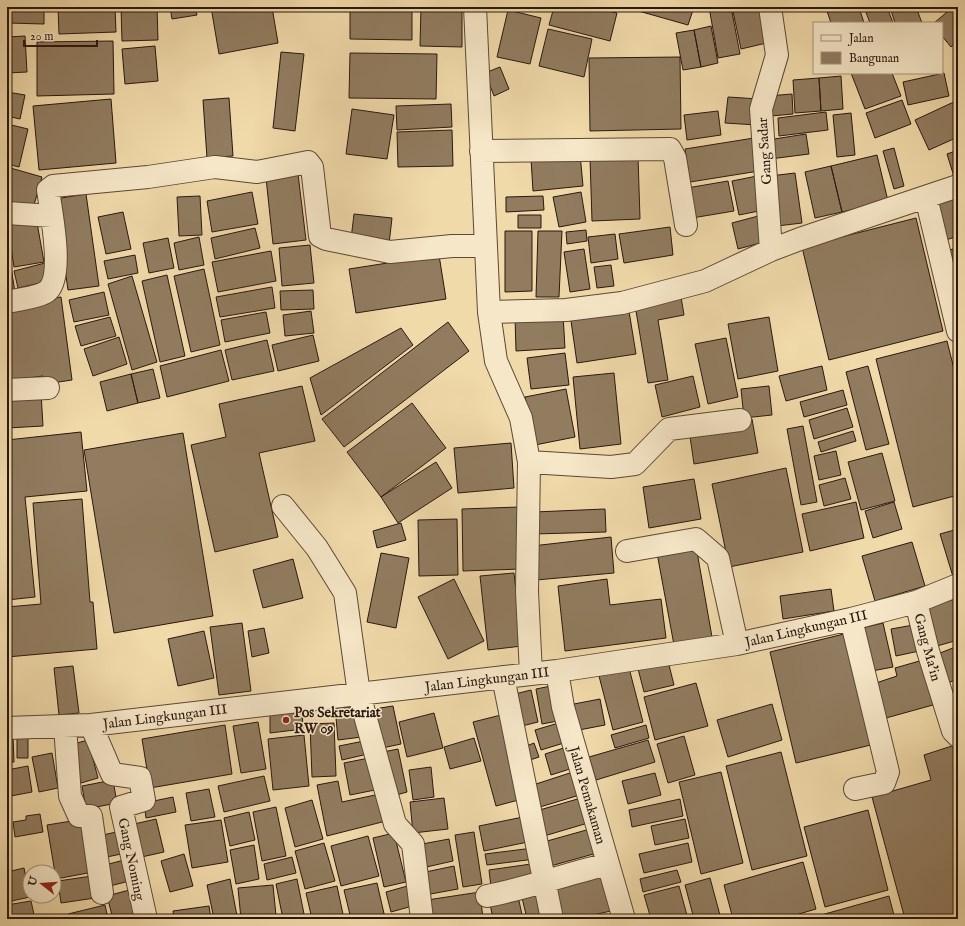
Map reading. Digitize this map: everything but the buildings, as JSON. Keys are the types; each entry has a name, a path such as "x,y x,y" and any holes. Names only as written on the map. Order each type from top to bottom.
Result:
{"street":[{"path":"475,7 485,246 490,312 496,360 521,418 529,462 527,592 531,674"},
{"name":"Gang Sadar","path":"770,7 777,55 761,109 771,250"},
{"path":"481,151 670,149 675,158 686,225"},
{"path":"7,302 46,293 52,286 56,272 52,216 48,190 53,186 148,177 215,167 257,172 308,162 312,167 320,236 326,239 390,252 452,246 485,246"},
{"path":"490,312 566,310 622,303 706,281 800,238 958,186"},
{"path":"926,197 958,331"},
{"path":"7,213 52,216"},
{"path":"7,390 48,388"},
{"path":"529,462 611,467 635,464 669,429 740,420"},
{"path":"283,506 318,548 345,593 359,694 395,824 413,844 422,919"},
{"path":"626,551 696,539 718,558 737,644"},
{"name":"Jalan Lingkungan III","path":"7,728 91,725 557,671 737,644 851,619 916,602 958,585"},
{"name":"Gang Ma'in","path":"916,602 928,651 948,717 953,731 958,736"},
{"path":"851,619 888,772 884,783 855,788"},
{"name":"Jalan Pemakaman","path":"557,671 563,707 624,919"},
{"path":"504,677 552,919"},
{"name":"Gang Noming","path":"91,725 112,774 140,778 144,800 121,807 146,919"},
{"path":"65,726 70,796 79,816 91,816 102,893"},
{"path":"486,896 529,888 545,880 608,864"}],"place":[{"name":"Pos Sekretariat RW 09","path":"286,720"}]}
